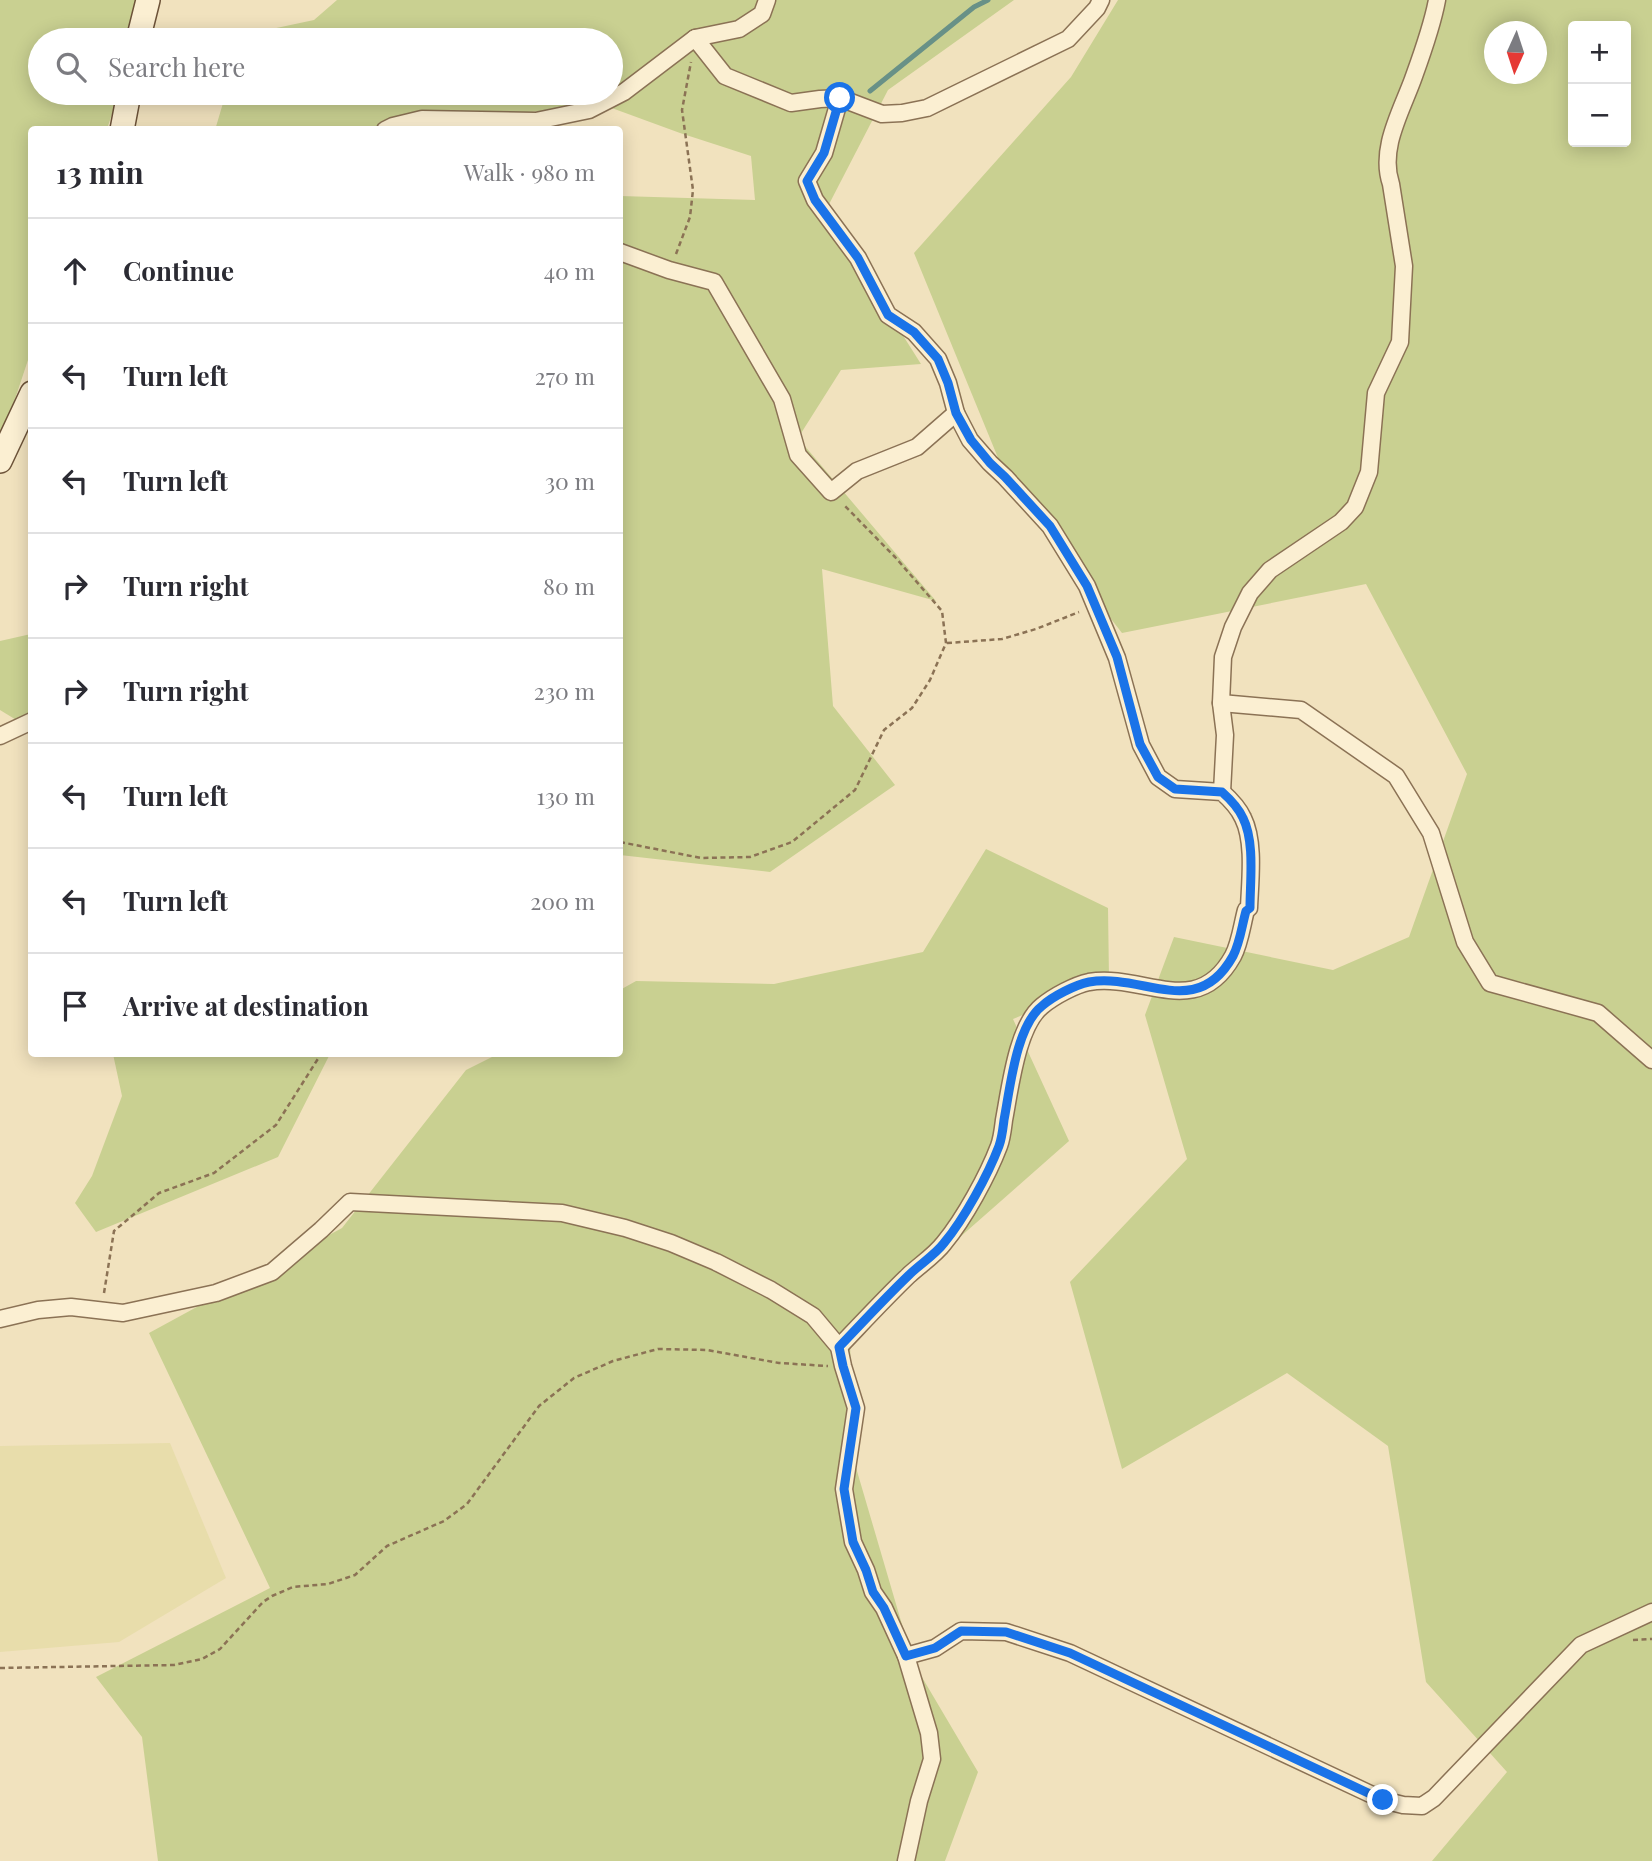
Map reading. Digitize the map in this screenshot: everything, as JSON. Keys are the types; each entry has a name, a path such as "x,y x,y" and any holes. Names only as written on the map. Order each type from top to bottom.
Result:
{"street":[{"path":"141,28 148,0"},
{"path":"623,93 695,38 739,29 762,14 767,0"},
{"path":"695,38 725,76 791,103 840,98 883,114 902,113 927,108 1068,39 1097,8 1101,0"},
{"path":"1222,792 1225,735 1221,703 1223,657 1233,627 1250,593 1270,570 1341,522 1355,506 1369,472 1377,393 1400,342 1404,266 1391,184 1386,171 1390,141 1414,77 1437,0"},
{"path":"839,1347 909,1275 944,1244 971,1201 1000,1144 1016,1056 1029,1022 1041,1006 1076,986 1091,982 1123,982 1152,988 1193,990 1206,986 1217,979 1234,954 1246,911 1250,908 1250,844 1245,820 1236,805 1222,792 1175,789 1158,777 1140,744 1117,657 1087,586 1050,526 971,440 956,413 938,359 914,332 888,315 858,258 815,200 807,181 824,153 840,98"},
{"path":"123,126 127,105"},
{"path":"393,126 422,119 536,121 589,110 599,105"},
{"path":"623,253 714,282 782,399 798,455 831,492 857,471 917,447 956,413"},
{"path":"0,461 28,402"},
{"path":"1221,703 1301,710 1396,776 1431,833 1465,942 1490,983 1598,1013 1652,1060"},
{"path":"0,736 28,723"},
{"path":"0,1319 37,1310 71,1307 123,1313 215,1293 272,1272 350,1202 562,1213 625,1228 671,1243 716,1262 803,1309 813,1316 839,1347 856,1408 844,1489 853,1542 873,1592 884,1608 906,1656 929,1733 932,1759 919,1801 906,1861"},
{"path":"906,1656 935,1648 961,1631 1006,1632 1070,1653 1383,1800 1422,1806 1434,1798 1581,1645 1652,1612"}],"path":[{"path":"670,270 690,217 693,190 682,110 695,38"},
{"path":"623,843 701,858 750,857 792,842 855,790 884,730 912,708 930,680 946,643 942,611 895,557 831,492"},
{"path":"946,643 1002,639 1095,606"},
{"path":"101,1311 114,1231 159,1193 214,1173 276,1125 319,1057"},
{"path":"0,1668 174,1665 202,1659 220,1649 272,1596 293,1587 328,1584 355,1575 387,1546 444,1521 467,1504 539,1406 574,1378 612,1361 658,1349 707,1350 779,1363 843,1366"}],"shaded area":[{"path":"170,1443 226,1578 119,1642 0,1652 0,1446"}],"green space":[{"path":"0,0 138,0 132,28 28,28 28,105 115,105 108,126 28,126 28,360 0,444"},
{"path":"337,0 1014,0 888,90 825,212 921,364 841,370 798,438 936,601 822,569 833,706 895,785 770,872 623,855 623,196 755,200 751,156 609,107 463,116 438,126 216,126 222,105 623,105 623,28 277,28 314,20"},
{"path":"1118,0 1652,0 1652,1861 1432,1861 1507,1772 1426,1682 1388,1446 1287,1373 1122,1469 1070,1282 1187,1159 1145,1015 1174,937 1333,970 1409,937 1467,774 1366,584 1122,633 1012,492 914,253 1071,77"},
{"path":"28,635 28,727 0,710 0,641"},
{"path":"986,849 1108,908 1109,979 1013,1019 1069,1141 850,1334 852,1454 913,1662 978,1772 945,1861 158,1861 142,1737 96,1677 270,1588 149,1333 342,1228 466,1070 492,1057 623,1057 623,988 636,981 774,984 923,952"},
{"path":"114,1057 328,1057 278,1157 96,1232 75,1203 92,1176 122,1096"}],"waterway":[{"path":"870,91 974,7 988,0"}],"route":[{"path":"840,98 824,153 807,181 815,200 858,258 888,315 914,332 938,359 956,413 971,440 1050,526 1087,586 1117,657 1140,744 1158,777 1175,789 1222,792 1236,805 1245,820 1250,844 1250,908 1246,911 1234,954 1217,979 1193,990 1152,988 1123,982 1091,982 1076,986 1041,1006 1029,1022 1016,1056 1000,1144 971,1201 944,1244 909,1275 839,1347 856,1408 844,1489 853,1542 873,1592 884,1608 906,1656 935,1648 961,1631 1006,1632 1070,1653 1383,1800"}]}
